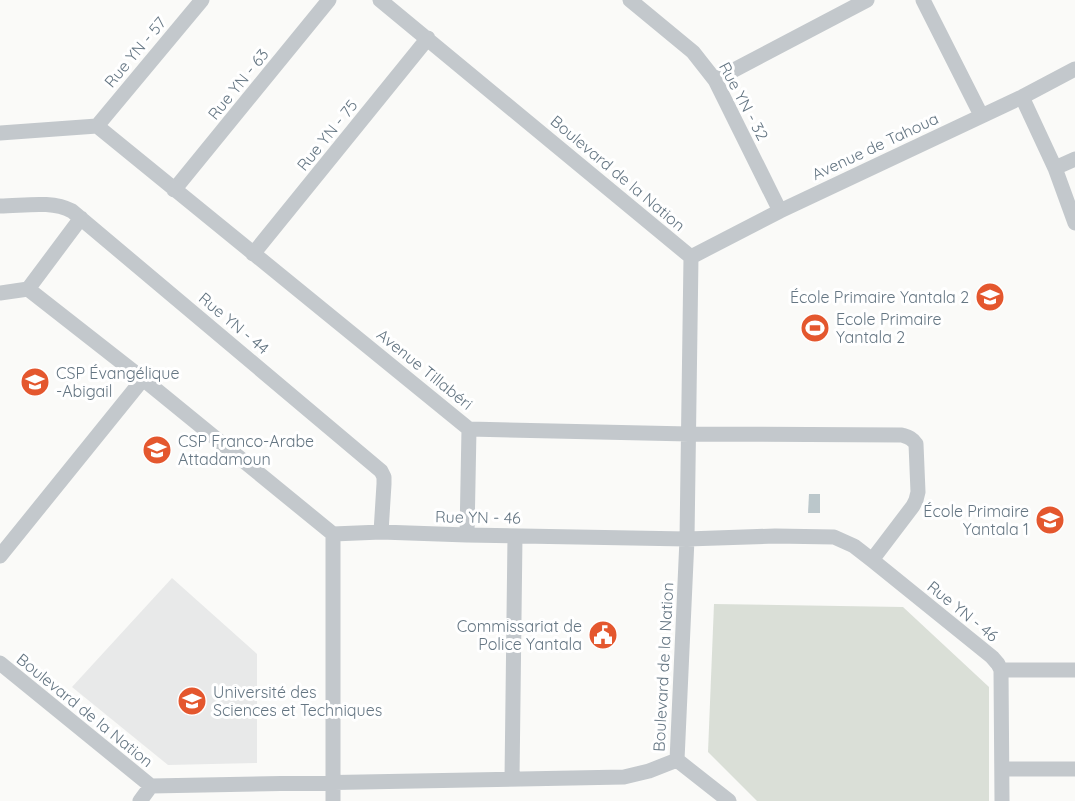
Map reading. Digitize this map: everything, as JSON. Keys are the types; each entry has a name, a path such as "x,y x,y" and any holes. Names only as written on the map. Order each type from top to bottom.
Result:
{"street":[{"name":"Rue YN - 57","path":"97,126 202,0"},
{"name":"Rue YN - 63","path":"174,190 329,0"},
{"name":"Boulevard de la Nation","path":"0,663 151,786 624,777 649,771 677,760 687,539 691,257 380,0"},
{"name":"Rue YN - 32","path":"630,0 693,52 715,80 780,211"},
{"path":"715,80 867,0"},
{"path":"923,0 981,115"},
{"name":"Rue YN - 75","path":"253,254 428,38"},
{"name":"Avenue de Tahoua","path":"691,257 780,211 1022,97 1075,69"},
{"path":"1022,97 1055,168 1075,223"},
{"path":"0,133 97,126"},
{"name":"Avenue Tillabéri","path":"97,126 469,429 688,434 902,435 912,439 916,444 918,492 913,506 872,560"},
{"path":"1055,168 1075,159"},
{"name":"Rue YN - 44","path":"0,206 55,205 64,207 81,218 381,471 384,477 381,532"},
{"path":"0,293 28,289 81,218"},
{"path":"28,289 143,379 333,534 333,801"},
{"path":"0,556 143,379"},
{"path":"467,535 469,429"},
{"name":"Rue YN - 46","path":"333,534 381,532 687,539 775,536 834,537 854,546 872,560 992,657 1000,667"},
{"path":"512,779 515,536"},
{"path":"1002,801 1000,667 1075,670"},
{"path":"677,760 729,801"},
{"path":"1002,769 1075,769"},
{"path":"140,801 151,786"}],"shaded area":[{"path":"809,494 820,494 820,513 808,513"},
{"path":"172,578 257,654 257,763 168,765 72,687"},
{"path":"714,604 903,607 989,687 989,801 757,801 708,752"}],"place":[{"name":"École Primaire Yantala 2","path":"990,297"},
{"name":"Ecole Primaire Yantala 2","path":"815,328"},
{"name":"CSP Évangélique -Abigail","path":"35,382"},
{"name":"CSP Franco-Arabe Attadamoun","path":"157,450"},
{"name":"École Primaire Yantala 1","path":"1050,520"},
{"name":"Commissariat de Police Yantala","path":"603,635"},
{"name":"Université des Sciences et Techniques","path":"192,701"}]}
